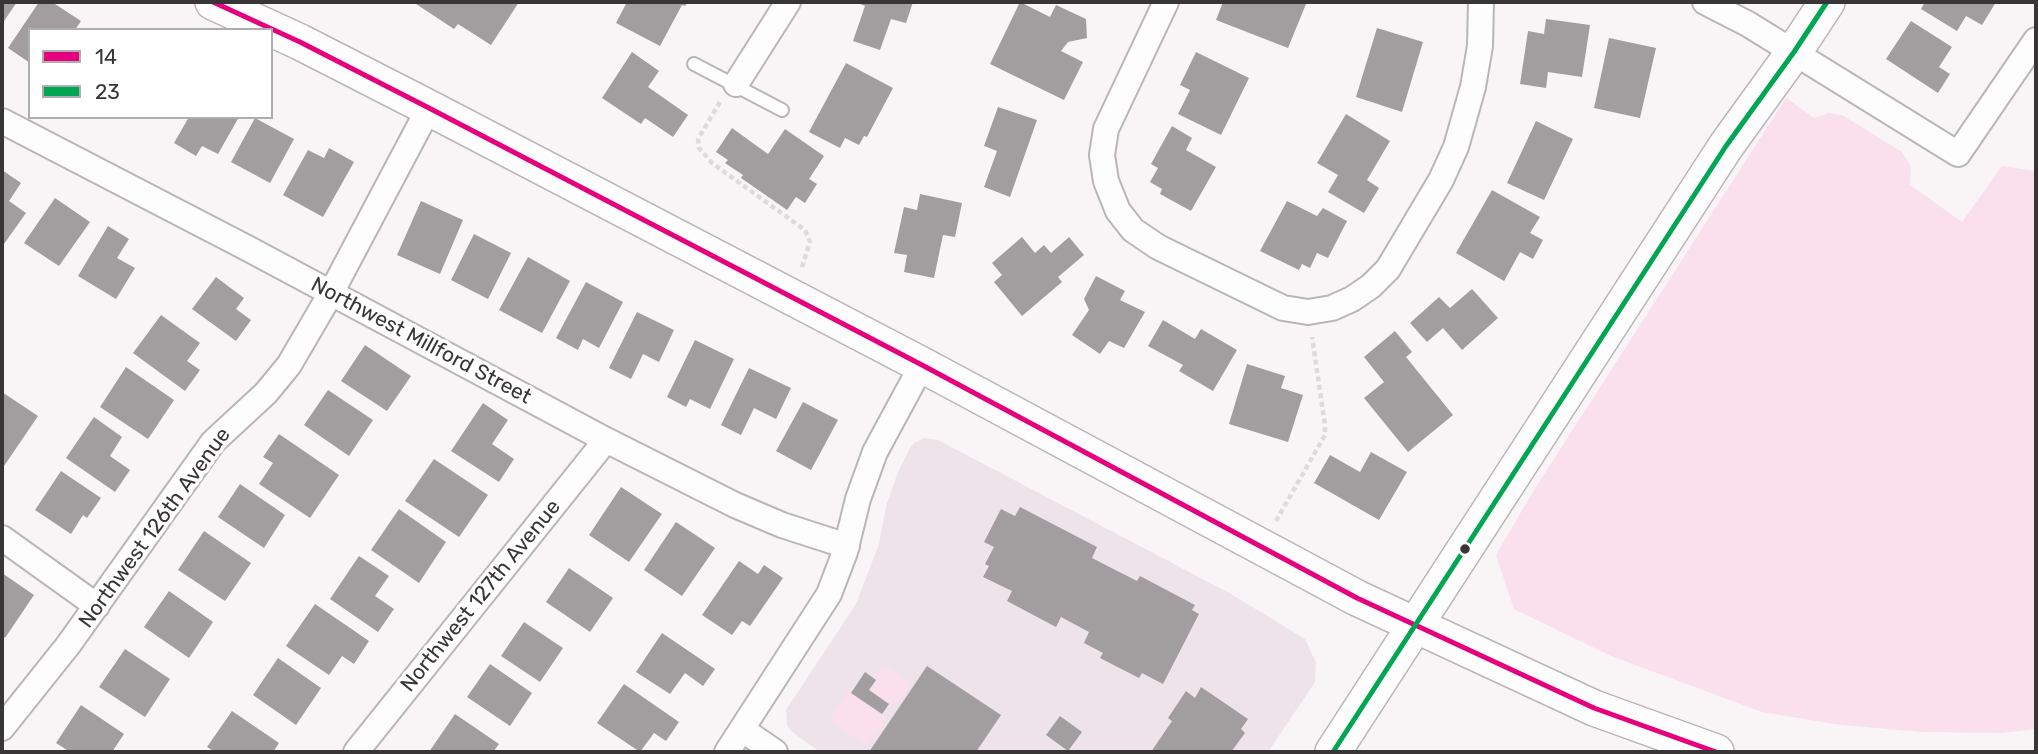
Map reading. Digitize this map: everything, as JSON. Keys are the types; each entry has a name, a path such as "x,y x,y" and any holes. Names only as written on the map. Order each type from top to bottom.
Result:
{"street":[{"path":"213,2 271,28"},
{"path":"736,83 788,2"},
{"path":"1166,2 1106,129 1102,155 1106,181 1118,211 1133,230 1158,247 1283,308 1308,312 1332,308 1371,286 1388,269 1441,180 1456,147 1473,87 1480,46 1481,2"},
{"path":"1705,2 1748,23 1958,154 2036,40"},
{"path":"1333,752 1726,146 1827,2"},
{"path":"273,29 922,365 1357,598 1594,708 1716,752"},
{"name":"Northwest 126th Avenue","path":"2,728 97,606 213,442 266,393 289,365 331,293 429,108"},
{"name":"Northwest Millford Street","path":"2,121 606,440 735,505 782,525 846,546"},
{"path":"727,752 829,594 875,452 922,365"},
{"name":"Northwest 127th Avenue","path":"356,752 606,440"},
{"path":"2,538 97,606"},
{"path":"743,730 775,752"}],"lane":[{"path":"694,64 736,83 782,110"}],"path":[{"path":"736,83 726,91 698,139 699,148 712,163 808,234 810,247 790,297"},
{"path":"1262,548 1325,435 1308,312"}],"shaded area":[{"path":"1786,98 1814,118 1829,113 1842,115 1902,152 1911,166 1910,185 1962,222 2002,166 2036,171 2036,729 2001,733 1922,732 1841,725 1762,712 1611,656 1514,609 1496,555 1534,490"},
{"path":"924,438 938,440 1231,594 1305,639 1316,663 1315,682 1268,752 820,752 791,731 787,725 786,710 856,604 879,544 886,506 898,472 910,448"},
{"path":"887,667 912,684 895,707 870,690 877,680 873,676 879,668"},
{"path":"848,692 888,718 867,747 829,720"}],"building":[{"path":"2,2 17,2 2,24"},
{"path":"39,2 52,2 81,21 76,28 28,28 28,62 8,48"},
{"path":"519,2 491,45 458,24 454,29 416,4"},
{"path":"627,2 688,2 685,6 682,5 660,46 616,23"},
{"path":"855,2 913,2 906,23 891,19 880,50 853,41 865,6"},
{"path":"1020,2 1050,17 1056,5 1086,19 1087,38 1068,42 1061,51 1083,62 1064,100 990,64"},
{"path":"1223,2 1306,4 1288,48 1216,20"},
{"path":"1925,2 1996,2 1982,25 1966,16 1957,31 1921,9"},
{"path":"1546,19 1590,25 1582,77 1548,72 1546,88 1520,84 1528,31 1544,34"},
{"path":"1911,21 1952,47 1939,67 1950,74 1938,93 1886,59"},
{"path":"1377,28 1423,42 1402,112 1356,97"},
{"path":"1609,38 1656,48 1640,118 1594,108"},
{"path":"632,52 659,71 648,87 688,115 673,137 645,118 641,124 602,98"},
{"path":"1196,52 1249,78 1221,135 1178,114 1190,90 1180,85"},
{"path":"846,63 893,88 867,137 864,136 859,145 845,138 840,148 809,132"},
{"path":"998,107 1037,120 1010,197 984,187 997,151 984,146"},
{"path":"1346,114 1390,141 1367,180 1379,188 1364,213 1328,192 1338,175 1317,163"},
{"path":"188,119 238,119 218,154 202,146 196,156 174,143"},
{"path":"254,119 294,139 270,183 231,162"},
{"path":"1536,121 1573,139 1544,200 1507,183"},
{"path":"1172,126 1192,138 1186,150 1216,167 1191,211 1160,194 1162,189 1150,182 1158,168 1151,164"},
{"path":"732,128 768,154 785,129 824,156 809,179 817,184 805,203 796,197 787,210 741,178 743,175 725,163 728,160 716,152"},
{"path":"329,148 354,162 323,217 283,195 308,150 324,158"},
{"path":"2,170 21,183 9,201 26,213 4,244 2,242"},
{"path":"1492,190 1540,217 1530,233 1543,240 1533,259 1520,252 1504,281 1456,253"},
{"path":"920,194 962,203 955,237 943,235 934,278 904,272 907,255 894,253 904,207 917,210"},
{"path":"55,198 90,222 59,266 24,243"},
{"path":"421,201 463,220 440,274 397,255"},
{"path":"1287,201 1317,216 1323,208 1347,221 1328,258 1317,253 1310,268 1302,264 1299,270 1260,251"},
{"path":"108,226 129,239 117,258 135,268 116,299 78,276"},
{"path":"474,234 511,253 488,299 451,280"},
{"path":"1022,237 1035,253 1044,245 1051,253 1069,237 1084,255 1058,277 1062,282 1022,316 994,282 1002,275 992,263"},
{"path":"528,257 570,281 542,333 499,310"},
{"path":"1096,276 1125,291 1120,300 1145,312 1124,348 1109,341 1100,354 1072,335 1089,310 1084,299"},
{"path":"216,277 244,298 236,309 251,320 236,341 192,309"},
{"path":"586,282 623,302 599,348 583,339 578,350 556,338"},
{"path":"1472,289 1498,318 1462,350 1443,328 1427,342 1410,323 1439,297 1450,308"},
{"path":"637,312 674,330 659,362 643,354 631,379 609,368"},
{"path":"161,315 200,343 187,361 200,370 185,391 133,353"},
{"path":"1163,320 1195,339 1201,329 1237,350 1213,391 1179,371 1183,365 1148,346"},
{"path":"1395,331 1412,352 1406,357 1453,415 1408,452 1364,398 1384,382 1364,357"},
{"path":"695,340 734,359 710,409 690,399 686,407 667,397"},
{"path":"365,345 411,376 387,411 341,381"},
{"path":"1247,364 1285,376 1281,388 1303,395 1288,442 1229,424"},
{"path":"126,367 174,400 148,439 100,407"},
{"path":"749,368 791,388 776,419 754,408 741,435 721,425"},
{"path":"328,390 373,420 349,456 304,425"},
{"path":"2,392 38,416 2,469"},
{"path":"803,402 838,420 811,470 776,451"},
{"path":"483,403 508,420 492,444 514,459 499,482 451,451"},
{"path":"94,417 122,437 110,456 130,470 115,492 66,458"},
{"path":"279,434 339,475 310,518 259,484 273,463 263,457"},
{"path":"1371,452 1407,472 1379,520 1314,483 1330,455 1360,472"},
{"path":"434,459 488,495 459,537 405,501"},
{"path":"61,471 101,498 87,518 83,515 71,534 35,510"},
{"path":"240,484 285,515 264,548 218,517"},
{"path":"621,487 662,514 629,562 589,535"},
{"path":"1020,507 1097,547 1092,558 1137,581 1140,576 1195,605 1192,610 1199,614 1163,684 1142,673 1139,678 1100,658 1103,653 1084,643 1089,632 1061,617 1056,627 1007,601 1012,591 983,577 989,566 985,564 994,547 984,542 1001,509 1015,516"},
{"path":"399,509 446,542 419,583 371,550"},
{"path":"676,522 715,548 682,596 644,570"},
{"path":"204,531 251,563 225,601 178,570"},
{"path":"359,556 389,576 375,596 394,609 378,632 330,599"},
{"path":"739,561 758,574 764,565 783,578 750,626 742,621 732,635 702,615"},
{"path":"569,568 613,598 590,632 546,602"},
{"path":"2,573 34,595 5,638 2,635"},
{"path":"169,591 213,622 189,658 144,627"},
{"path":"315,604 369,641 354,664 342,656 329,675 286,646"},
{"path":"524,622 563,648 540,682 501,656"},
{"path":"662,633 715,669 703,686 685,673 670,694 636,672"},
{"path":"125,649 170,679 145,717 99,687"},
{"path":"278,658 321,688 296,725 253,695"},
{"path":"490,664 532,693 510,726 467,697"},
{"path":"927,666 1001,715 976,752 869,752"},
{"path":"865,672 876,680 869,690 889,704 882,714 851,693"},
{"path":"624,684 679,722 666,741 654,733 640,752 597,723"},
{"path":"1201,687 1248,719 1241,729 1245,733 1231,752 1151,752 1172,721 1168,718 1186,691 1195,698"},
{"path":"81,705 124,734 112,752 70,752 56,743"},
{"path":"232,711 279,743 273,752 215,752 207,747"},
{"path":"455,714 499,744 493,752 429,752"},
{"path":"1060,716 1082,732 1068,751 1046,735"}],"transit line":[{"name":"14","path":"213,2 270,28"},
{"name":"23","path":"1333,752 1726,146 1827,2"},
{"name":"14","path":"273,30 922,365 1357,598 1594,708 1716,752"}]}
